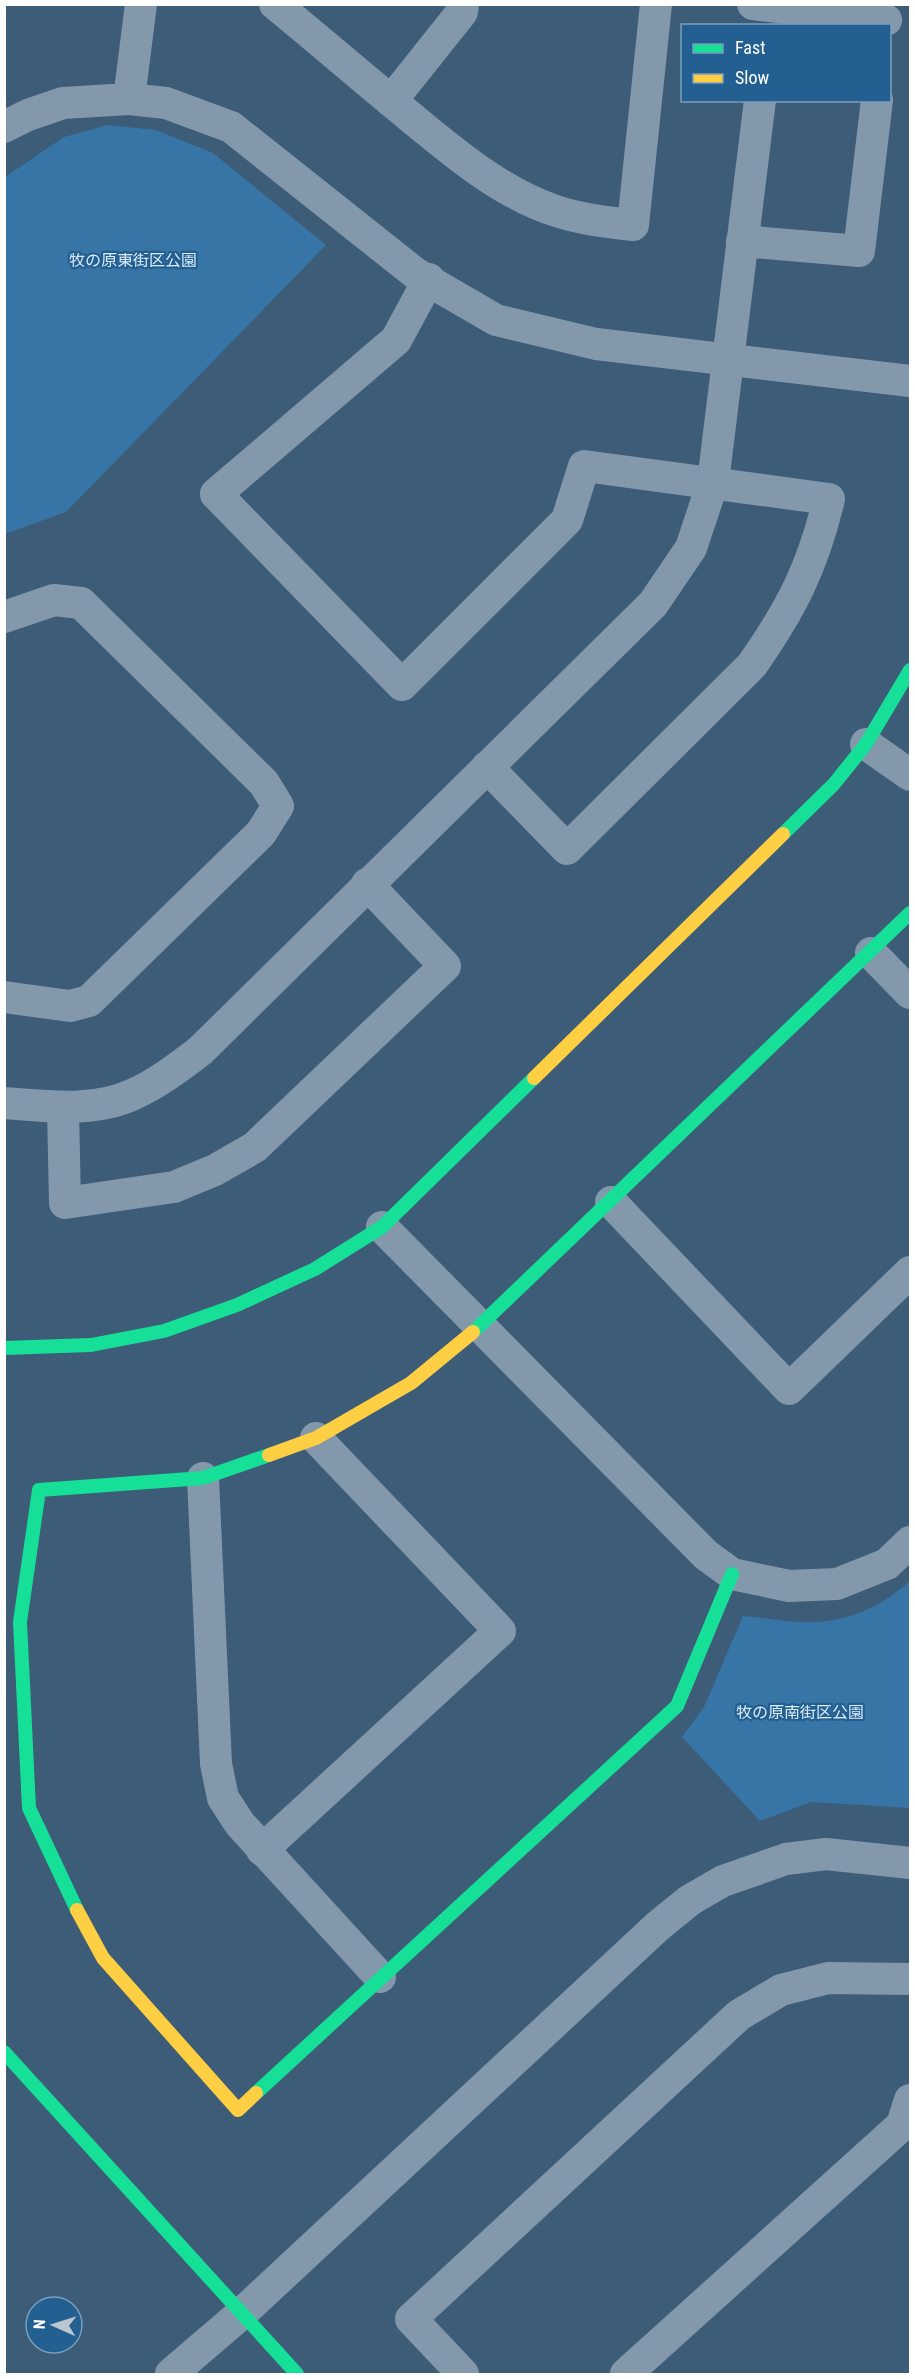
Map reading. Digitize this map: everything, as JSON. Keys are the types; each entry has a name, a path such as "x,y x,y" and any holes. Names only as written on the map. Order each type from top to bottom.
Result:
{"street":[{"path":"129,99 141,4"},
{"path":"275,4 474,167 513,191 551,209 585,220 633,225 656,4"},
{"path":"391,101 462,12 463,4"},
{"path":"767,10 887,17"},
{"path":"4,127 28,115 63,103 129,99 166,103 231,127 415,273 429,279 496,320 596,344 910,381"},
{"path":"4,1103 63,1108 104,1103 132,1096 166,1077 200,1051 652,604 692,548 713,482 760,102"},
{"path":"742,241 859,251 877,102"},
{"path":"429,279 396,340 216,494 402,685 567,520 584,466 829,499 819,541 801,586 776,630 752,665 567,849 487,767"},
{"path":"4,617 54,600 81,603 264,783 278,807 261,833 89,1001 70,1006 4,997"},
{"path":"4,1348 91,1345 164,1331 237,1305 315,1269 382,1227 834,784 866,744 910,670"},
{"path":"866,744 910,775"},
{"path":"63,1108 65,1203 174,1187 215,1170 255,1147 445,966 367,884"},
{"path":"732,1574 677,1706 238,2110 103,1958 87,1931 29,1808 20,1622 39,1490 203,1478 316,1438 411,1383 480,1326 871,953 910,913"},
{"path":"871,953 910,993"},
{"path":"611,1202 789,1389 910,1272"},
{"path":"382,1227 706,1555 732,1574 789,1586 837,1584 887,1564 910,1542"},
{"path":"262,1850 500,1631 316,1438"},
{"path":"203,1478 216,1764 223,1798 240,1824 262,1850 380,1977"},
{"path":"171,2374 241,2314 658,1926 690,1900 723,1881 786,1859 826,1854 910,1863"},
{"path":"463,2374 411,2319 739,2014 781,1990 828,1978 910,1979"},
{"path":"4,2052 297,2374"},
{"path":"626,2374 908,2120"}],"green space":[{"name":"牧の原東街区公園","path":"108,125 156,130 213,153 326,245 66,512 5,534 5,177 64,137"},
{"name":"牧の原南街区公園","path":"910,1581 910,1808 811,1802 760,1821 682,1737 704,1707 743,1616 805,1622 840,1619 866,1610 900,1590"}],"traffic: fast":[{"path":"783,834 834,784 866,744 910,670"},
{"path":"473,1332 910,913"},
{"path":"4,1348 91,1345 164,1331 237,1305 315,1269 382,1227 534,1078"},
{"path":"77,1910 29,1808 20,1622 39,1490 203,1478 269,1455"},
{"path":"256,2093 677,1706 732,1574"},
{"path":"4,2052 297,2374"}],"traffic: slow":[{"path":"534,1078 783,834"},
{"path":"269,1455 316,1438 411,1383 473,1332"},
{"path":"77,1910 103,1958 238,2110 256,2093"}]}
